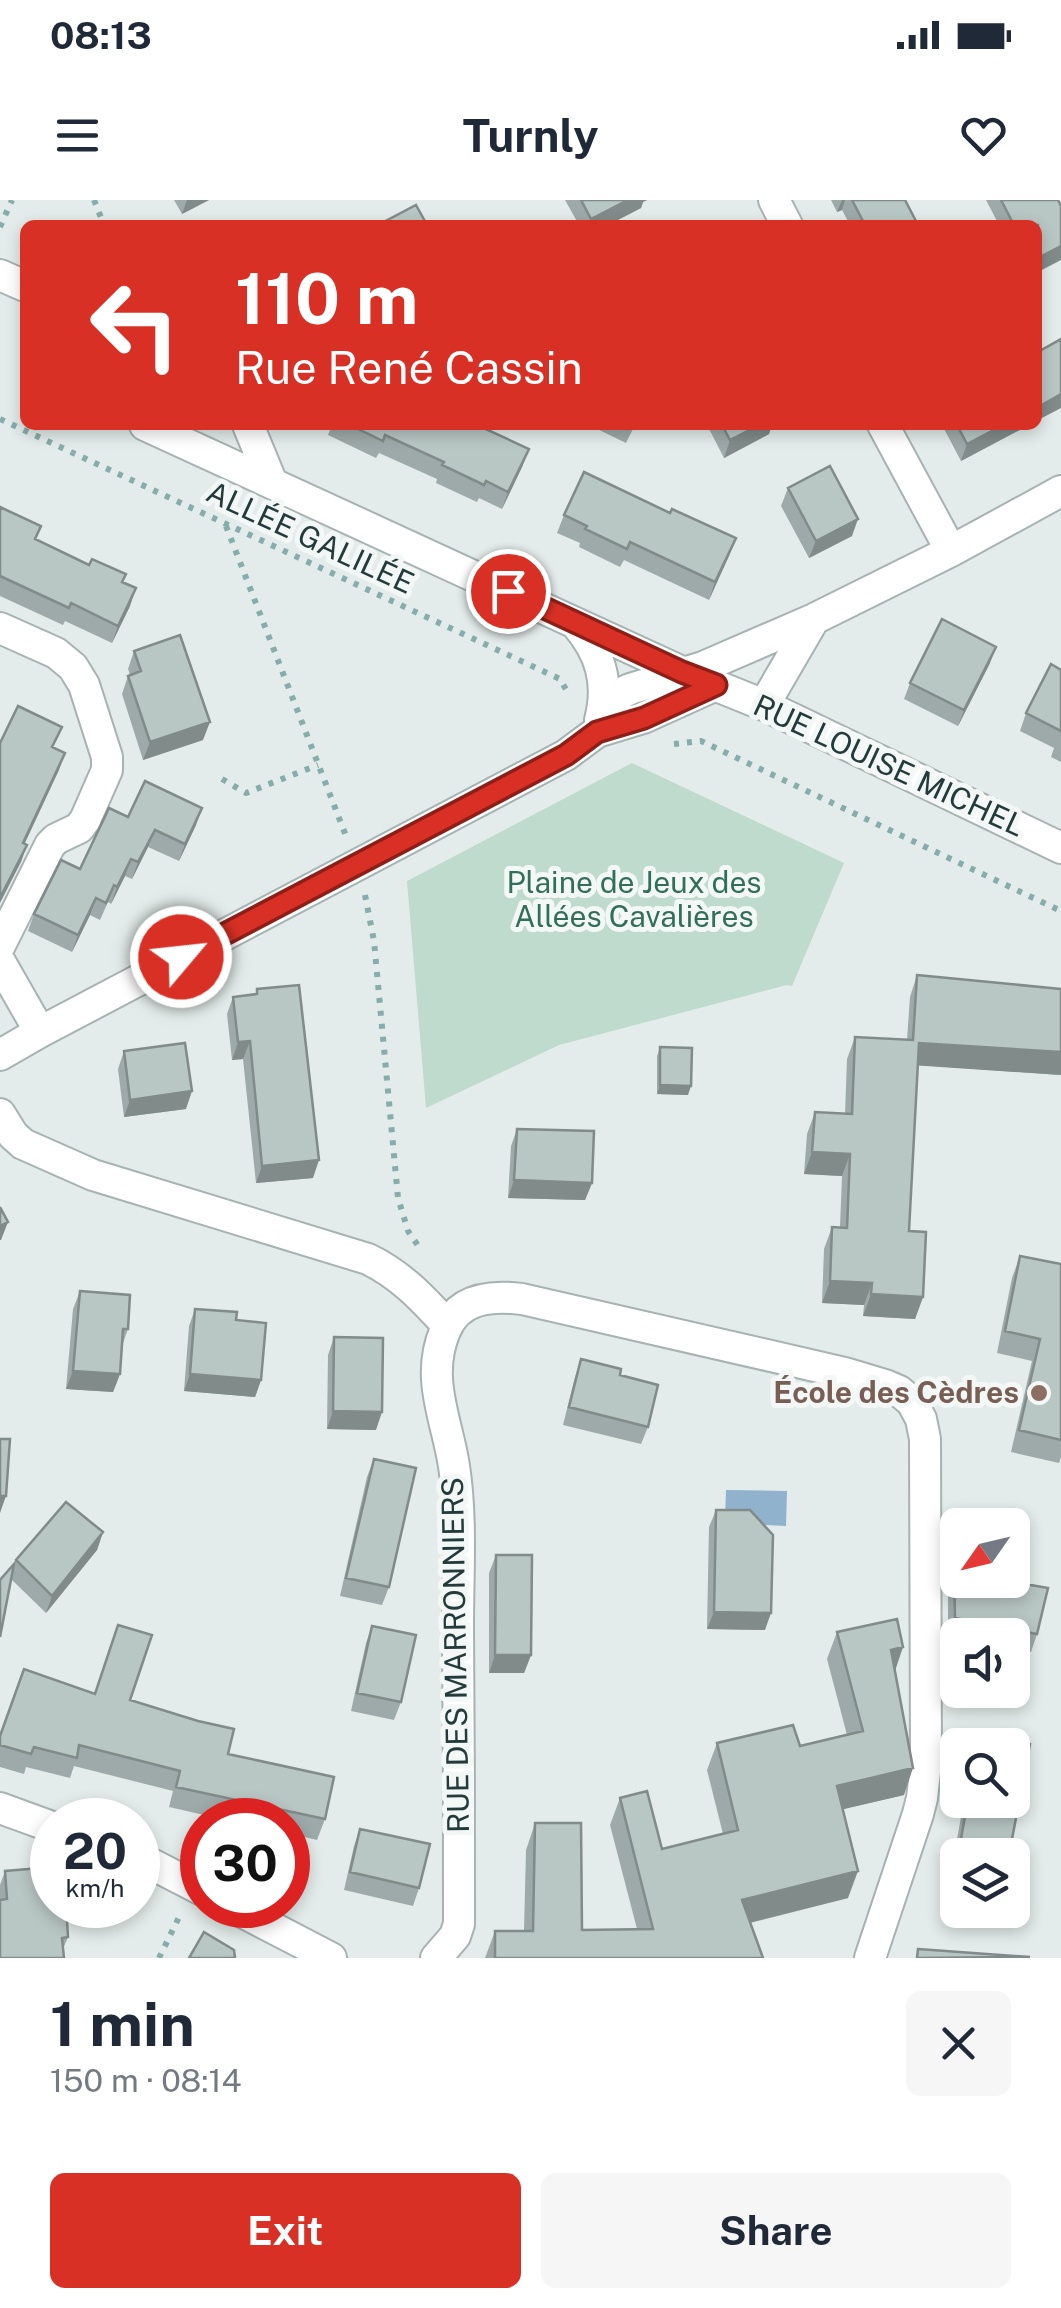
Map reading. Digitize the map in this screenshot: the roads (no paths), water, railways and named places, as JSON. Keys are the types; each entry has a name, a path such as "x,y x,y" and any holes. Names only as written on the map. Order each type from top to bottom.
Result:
{"street":[{"name":"RUE LOUISE MICHEL","path":"155,430 682,672 764,705 1061,848"},
{"path":"250,430 272,482"},
{"path":"886,430 952,551"},
{"path":"592,716 622,692 723,659 814,619 952,551 1061,491"},
{"path":"764,705 814,619"},
{"path":"0,1055 566,755 604,696 597,652 575,622"},
{"path":"0,628 56,653 73,666 84,685 108,764 85,820 50,846 0,945"},
{"path":"592,716 644,718 716,685"},
{"path":"0,962 40,1032"},
{"path":"0,1114 22,1144 93,1176 356,1256 390,1270 447,1325 467,1304 480,1299 522,1299 844,1373 899,1391 912,1402 925,1439 926,1763 914,1828 870,1958"},
{"name":"RUE DES MARRONNIERS","path":"436,1958 455,1936 459,1924 458,1536 454,1465 438,1404 438,1362 447,1325"},
{"path":"0,1808 30,1819"},
{"path":"273,1928 331,1958"}],"water":[{"path":"726,1490 787,1491 786,1526 725,1519"}],"place":[{"name":"École des Cèdres","path":"1039,1393"}],"park label":[{"name":"Plaine de Jeux des Allées Cavalières","path":"634,900"}]}
